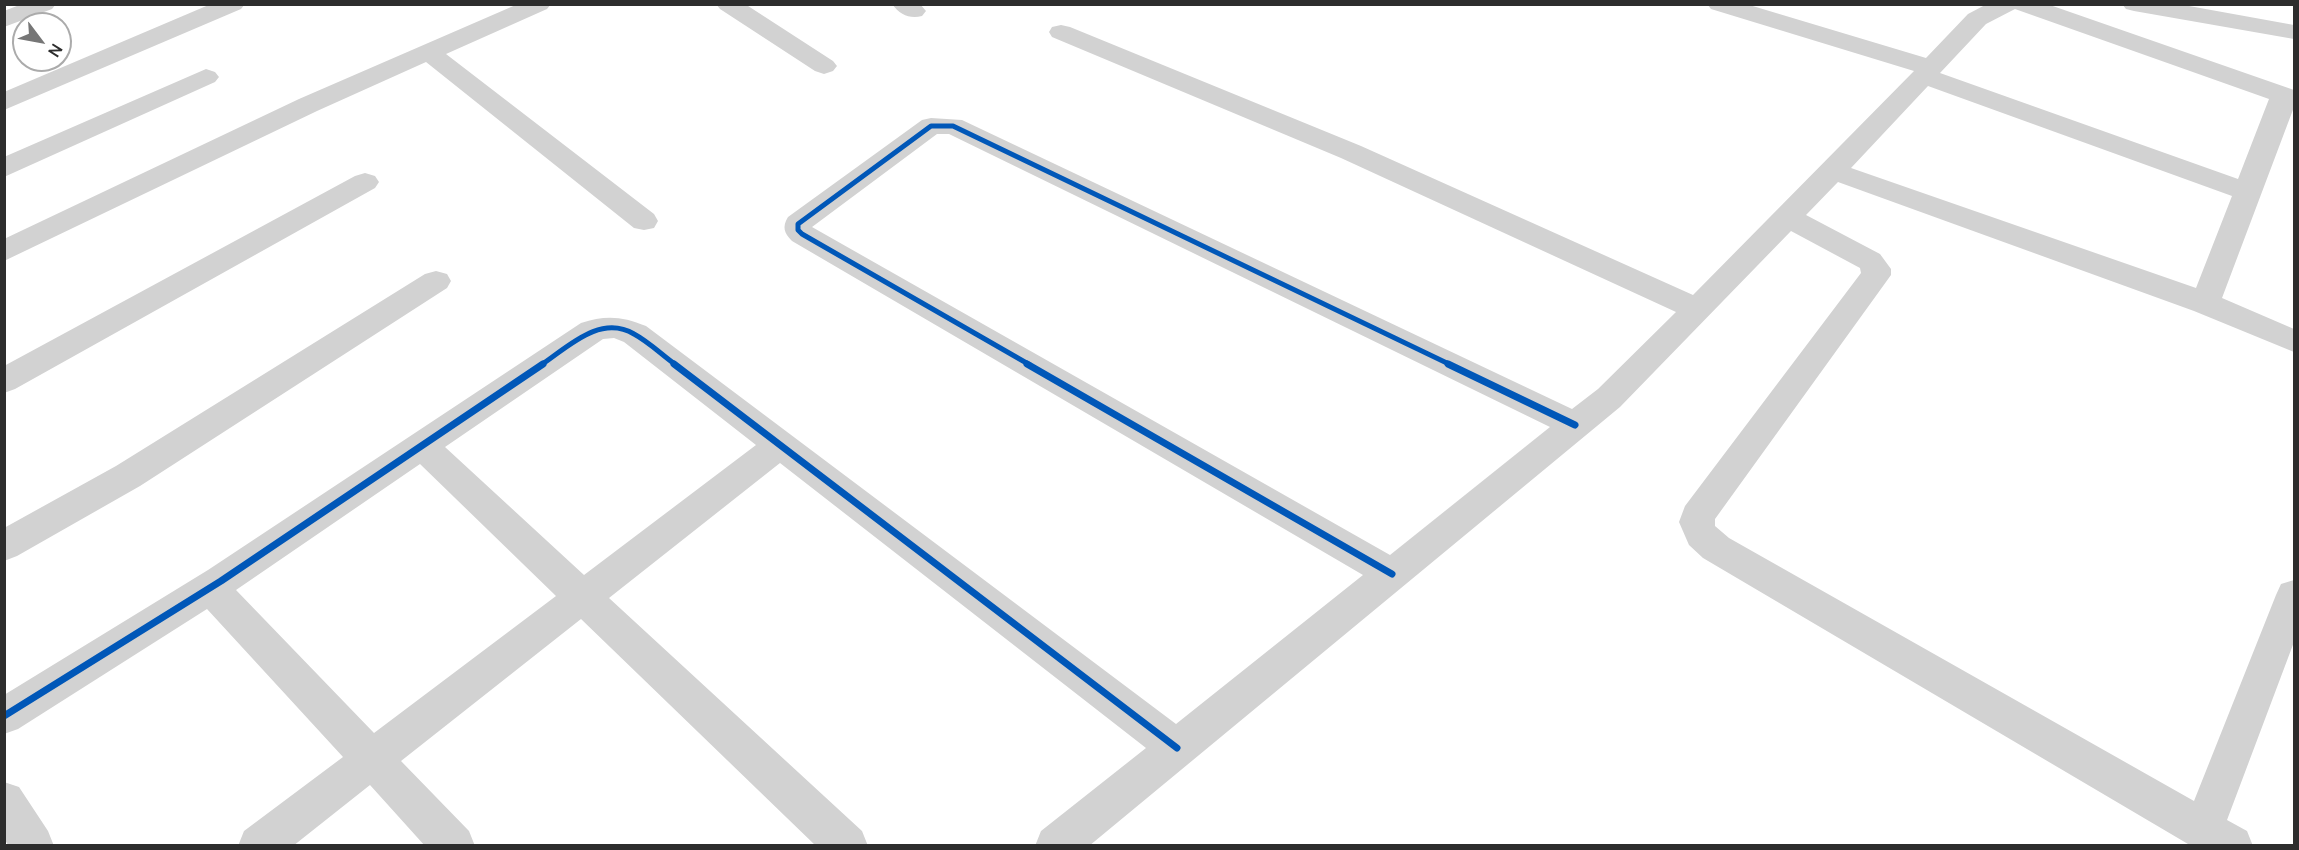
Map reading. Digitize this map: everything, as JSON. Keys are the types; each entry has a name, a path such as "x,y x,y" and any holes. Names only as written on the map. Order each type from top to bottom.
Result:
{"street":[{"path":"4,20 44,4"},
{"path":"4,102 233,4"},
{"path":"4,251 308,105 539,4"},
{"path":"728,4 824,66"},
{"path":"1719,4 1927,72 2248,192"},
{"path":"1056,846 1609,398 1833,171 1977,19 2007,4"},
{"path":"2022,4 2289,97 2248,192 2205,303"},
{"path":"2134,4 2295,32"},
{"path":"1061,32 1351,152 1697,309"},
{"path":"430,53 644,221"},
{"path":"4,168 206,77"},
{"path":"1392,574 802,234 798,230 798,224 931,126 953,126 1575,425"},
{"path":"1833,171 2205,303 2295,341"},
{"path":"4,381 365,182"},
{"path":"1788,217 1870,261 1876,269 1876,275 1697,516 1696,526 1703,538 1716,548 2217,838 2295,595"},
{"path":"4,546 128,476 436,281"},
{"path":"4,716 210,588 591,331 606,326 621,327 635,334 1177,748"},
{"path":"259,846 581,595 780,445"},
{"path":"422,446 847,846"},
{"path":"210,588 454,846"},
{"path":"4,801 33,846"}],"cycle path":[{"path":"1392,574 802,234 798,230 798,224 931,126 953,126 1575,425"},
{"path":"4,716 221,581 592,331 614,327 635,334 1177,748"}]}
